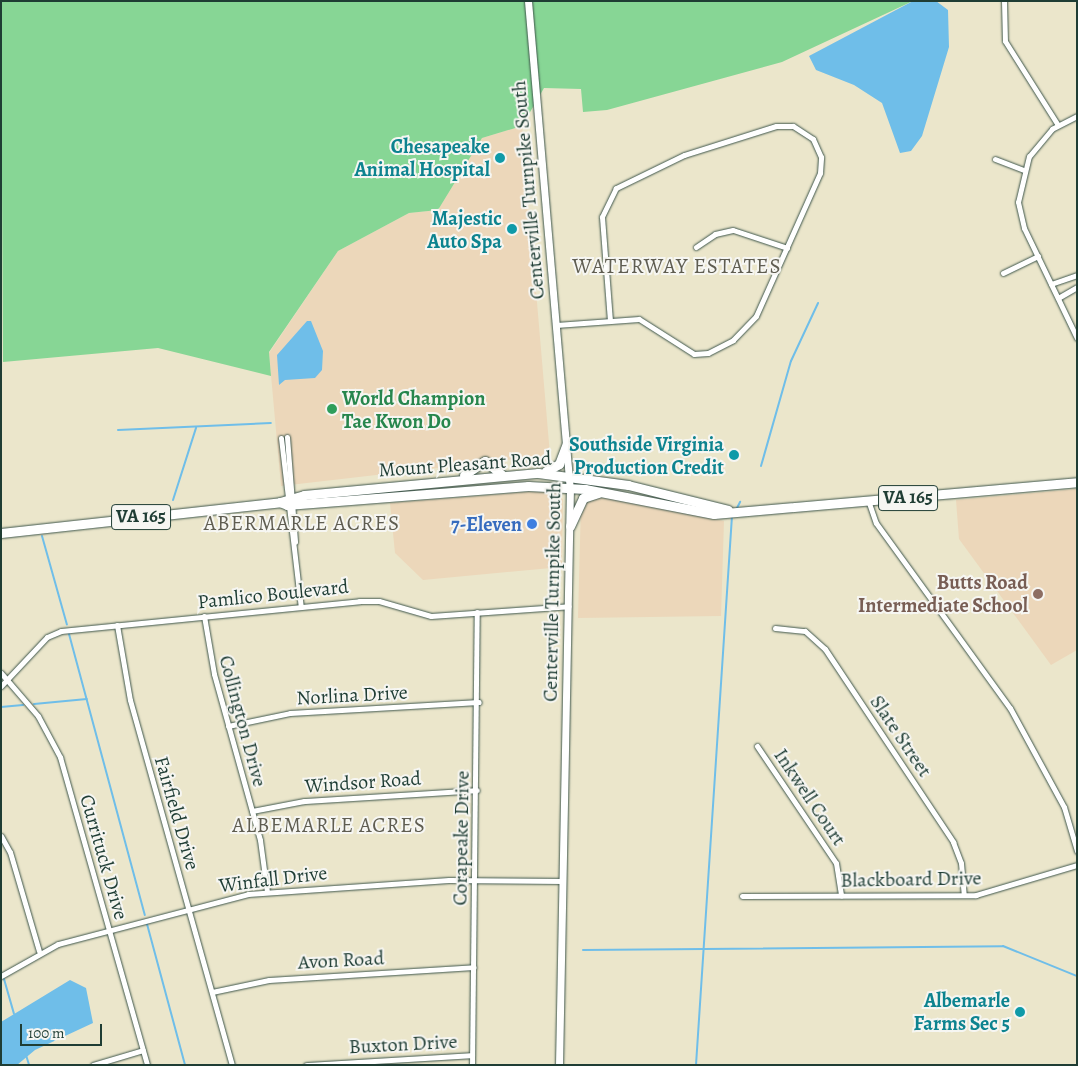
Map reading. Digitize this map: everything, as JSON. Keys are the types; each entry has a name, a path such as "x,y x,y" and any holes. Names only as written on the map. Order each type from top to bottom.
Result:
{"highway":[{"path":"538,472 557,466 567,443"},
{"path":"451,493 453,480 485,461 502,475"},
{"name":"Mount Pleasant Road","path":"1,533 289,501 453,480 538,472 570,475 739,512"},
{"name":"Mount Pleasant Road","path":"289,501 570,487 604,492 693,511 739,512 870,503 1077,482"},
{"path":"570,526 584,498 604,492"}],"main road":[{"name":"Centerville Turnpike South","path":"528,1 570,475 559,1065"}],"street":[{"path":"1004,1 1005,41 1058,125"},
{"path":"1077,116 1058,125 1040,141 1023,170 1020,214 1077,338"},
{"path":"556,325 610,320 648,322 690,354 715,351 737,337 756,316 820,173 819,151 809,135 793,126 776,126 684,155 622,184 605,202 602,217 610,320"},
{"path":"995,159 1023,170"},
{"path":"696,247 715,234 733,230 787,248"},
{"path":"1003,273 1038,256"},
{"path":"1051,284 1077,275"},
{"path":"1058,298 1077,287"},
{"path":"284,437 301,607"},
{"path":"870,503 876,523 1010,708 1064,807 1077,851"},
{"name":"Pamlico Boulevard","path":"1,686 50,634 117,625 367,601 431,616 569,606"},
{"name":"Corapeake Drive","path":"472,1065 479,702 477,612"},
{"name":"Collington Drive","path":"204,616 228,726 252,811 267,892"},
{"name":"Fairfield Drive","path":"117,625 130,700 232,1065"},
{"name":"Slate Street","path":"775,628 805,631 825,649 953,842 964,896"},
{"name":"Currituck Drive","path":"1,673 38,716 58,751 147,1065"},
{"name":"Norlina Drive","path":"228,726 290,713 479,702"},
{"name":"Inkwell Court","path":"757,746 836,863 841,896"},
{"name":"Windsor Road","path":"252,811 304,801 477,790"},
{"path":"1,836 10,852 39,951"},
{"name":"Blackboard Drive","path":"742,896 964,896 990,893 1077,865"},
{"name":"Winfall Drive","path":"1,976 39,951 188,908 267,892 475,880 563,881"},
{"name":"Avon Road","path":"212,992 292,977 474,967"},
{"path":"93,1065 143,1050"},
{"name":"Buxton Drive","path":"306,1065 472,1055"}],"shaded area":[{"path":"522,126 550,455 281,486 269,353 338,251 409,213 438,210 482,138"},
{"name":"Butts Road Intermediate School","path":"1077,489 1077,650 1051,665 959,539 956,500"},
{"path":"548,490 557,491 563,500 562,567 423,580 395,553 390,503"},
{"path":"597,495 724,521 721,616 578,618 581,504"}],"green space":[{"path":"1,1 913,1 782,62 607,110 583,112 581,89 544,88 522,126 482,138 438,210 409,213 338,251 269,352 271,376 158,348 3,362"}],"water":[{"path":"913,1 936,1 948,10 949,47 922,136 911,151 900,153 882,103 854,85 816,70 809,56"},
{"path":"307,321 311,321 323,351 322,370 315,378 285,380 279,385 277,355"},
{"path":"70,980 86,988 93,1023 35,1050 17,1065 1,1065 1,1022"}],"waterway":[{"path":"761,466 791,361 818,303"},
{"path":"118,430 271,423"},
{"path":"173,500 196,428"},
{"path":"737,508 740,502"},
{"path":"696,1065 732,516"},
{"path":"42,536 67,625"},
{"path":"69,634 145,915"},
{"path":"34,704 87,699"},
{"path":"1,707 23,705"},
{"path":"147,924 185,1065"},
{"path":"583,950 1003,946 1077,976"},
{"path":"4,979 14,1014"},
{"path":"26,1055 29,1065"}],"place":[{"name":"Chesapeake Animal Hospital","path":"500,158"},
{"name":"Majestic Auto Spa","path":"512,229"},
{"name":"World Champion Tae Kwon Do","path":"332,409"},
{"name":"Southside Virginia Production Credit","path":"734,455"},
{"name":"7-Eleven","path":"532,524"},
{"name":"Butts Road Intermediate School","path":"1038,594"},
{"name":"Albemarle Farms Sec 5","path":"1020,1012"}],"district":[{"name":"WATERWAY ESTATES","path":"677,266"},
{"name":"ABERMARLE ACRES","path":"302,523"},
{"name":"ALBEMARLE ACRES","path":"329,825"}]}
